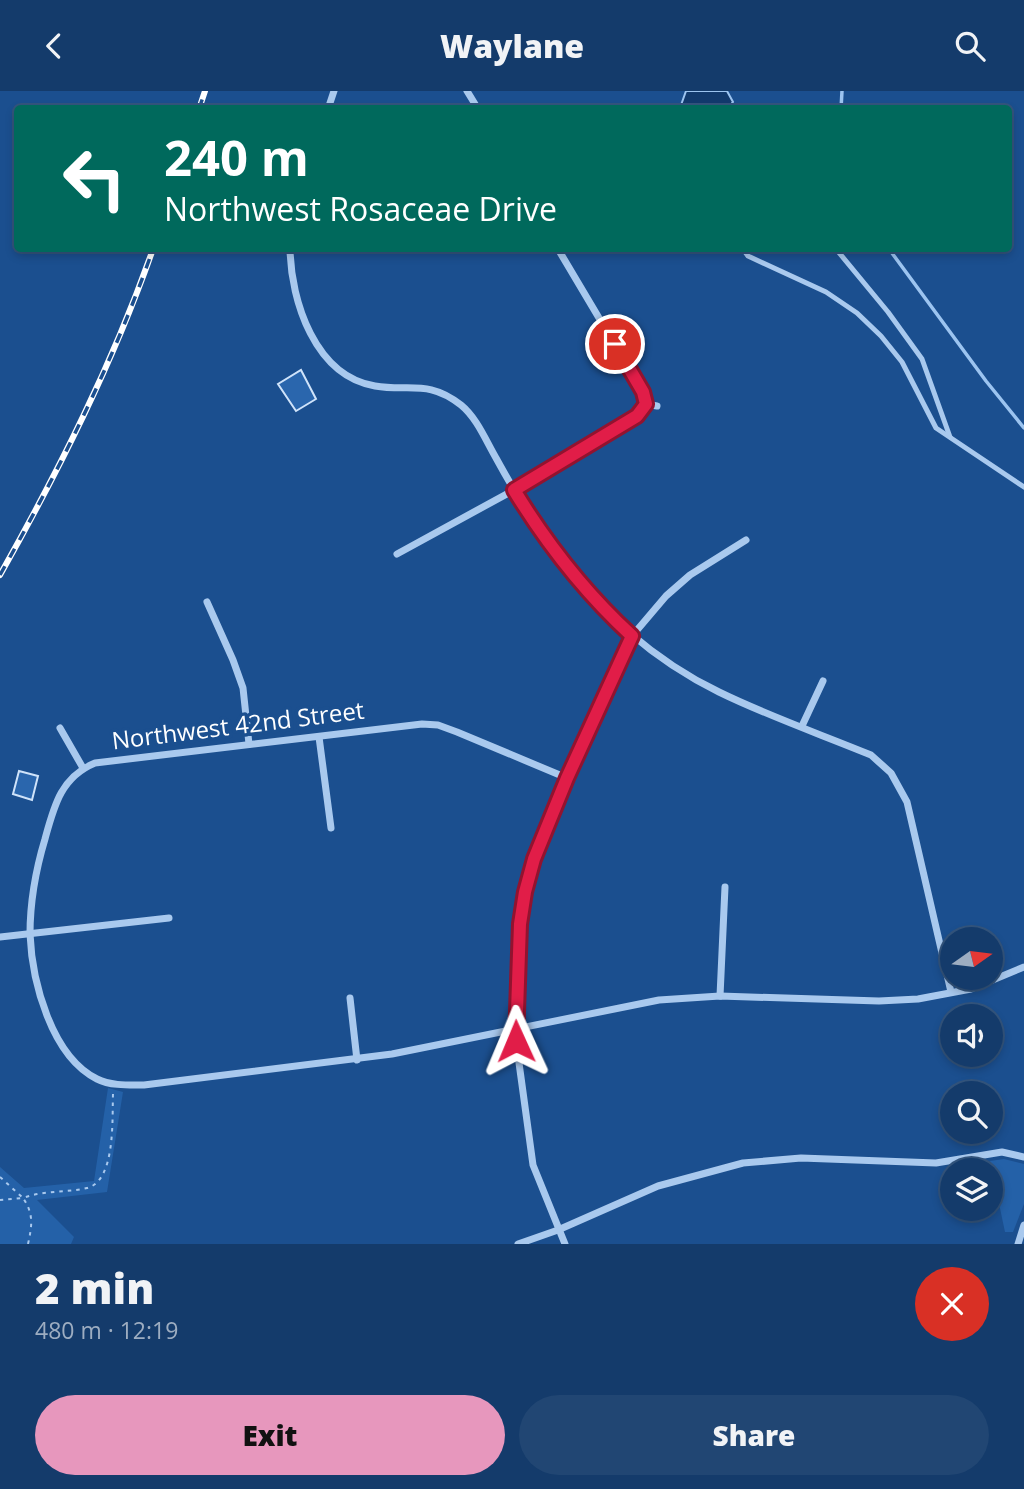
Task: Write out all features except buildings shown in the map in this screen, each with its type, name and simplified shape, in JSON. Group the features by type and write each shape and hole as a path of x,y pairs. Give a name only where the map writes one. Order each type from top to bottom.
{"street":[{"path":"290,252 294,290 301,311 313,337 328,359 343,373 359,382 390,388 405,386 429,389 462,406 480,430 514,490 551,546 576,579 632,636 718,692 871,755 896,780 912,819 951,992"},
{"path":"560,252 643,392 646,404"},
{"path":"397,554 514,490 637,416 646,404"},
{"path":"646,404 657,406"},
{"path":"565,1244 533,1165 515,1029 520,924 525,892 534,859 567,778 632,636 666,596 690,575 746,540"},
{"path":"207,602 243,688 249,744"},
{"path":"802,726 823,681"},
{"name":"Northwest 42nd Street","path":"567,778 438,725 404,725 95,763 83,768 60,792 49,823 37,868 30,934 36,976 53,1030 64,1052 97,1079 120,1085 144,1086 357,1060 637,1003 685,997 898,1002 984,985 1024,967"},
{"path":"60,728 83,768"},
{"path":"319,737 331,828"},
{"path":"720,996 724,887"},
{"path":"0,937 169,918"},
{"path":"350,999 357,1060"},
{"path":"518,1244 558,1230 657,1186 743,1163 801,1158 936,1163 1002,1152 1024,1157"},
{"path":"1018,1244 1024,1225"}],"lane":[{"path":"745,252 748,256 826,292 857,313 881,336 902,362 936,428 1024,487"},
{"path":"838,252 888,312 922,359 950,437"}],"path":[{"path":"0,1200 89,1188 99,1182 108,1161 113,1089"},
{"path":"0,1177 23,1198 31,1214 33,1222 27,1244"}],"shaded area":[{"path":"686,91 727,91 733,102 730,105 681,105"},
{"path":"108,1088 123,1092 107,1192 37,1200 74,1237 71,1244 0,1244 0,1167 24,1188 94,1181"},
{"path":"1003,1159 1024,1164 1024,1204 1013,1232 1005,1232 1003,1221"}],"waterway":[{"path":"841,105 842,91"},
{"path":"891,252 1024,428"}],"railway":[{"path":"200,105 205,91"},
{"path":"0,575 103,375 152,252"}],"route":[{"path":"516,1041 520,924 534,859 567,778 632,636 576,579 514,490 637,416 646,404 643,392 615,344"}]}
